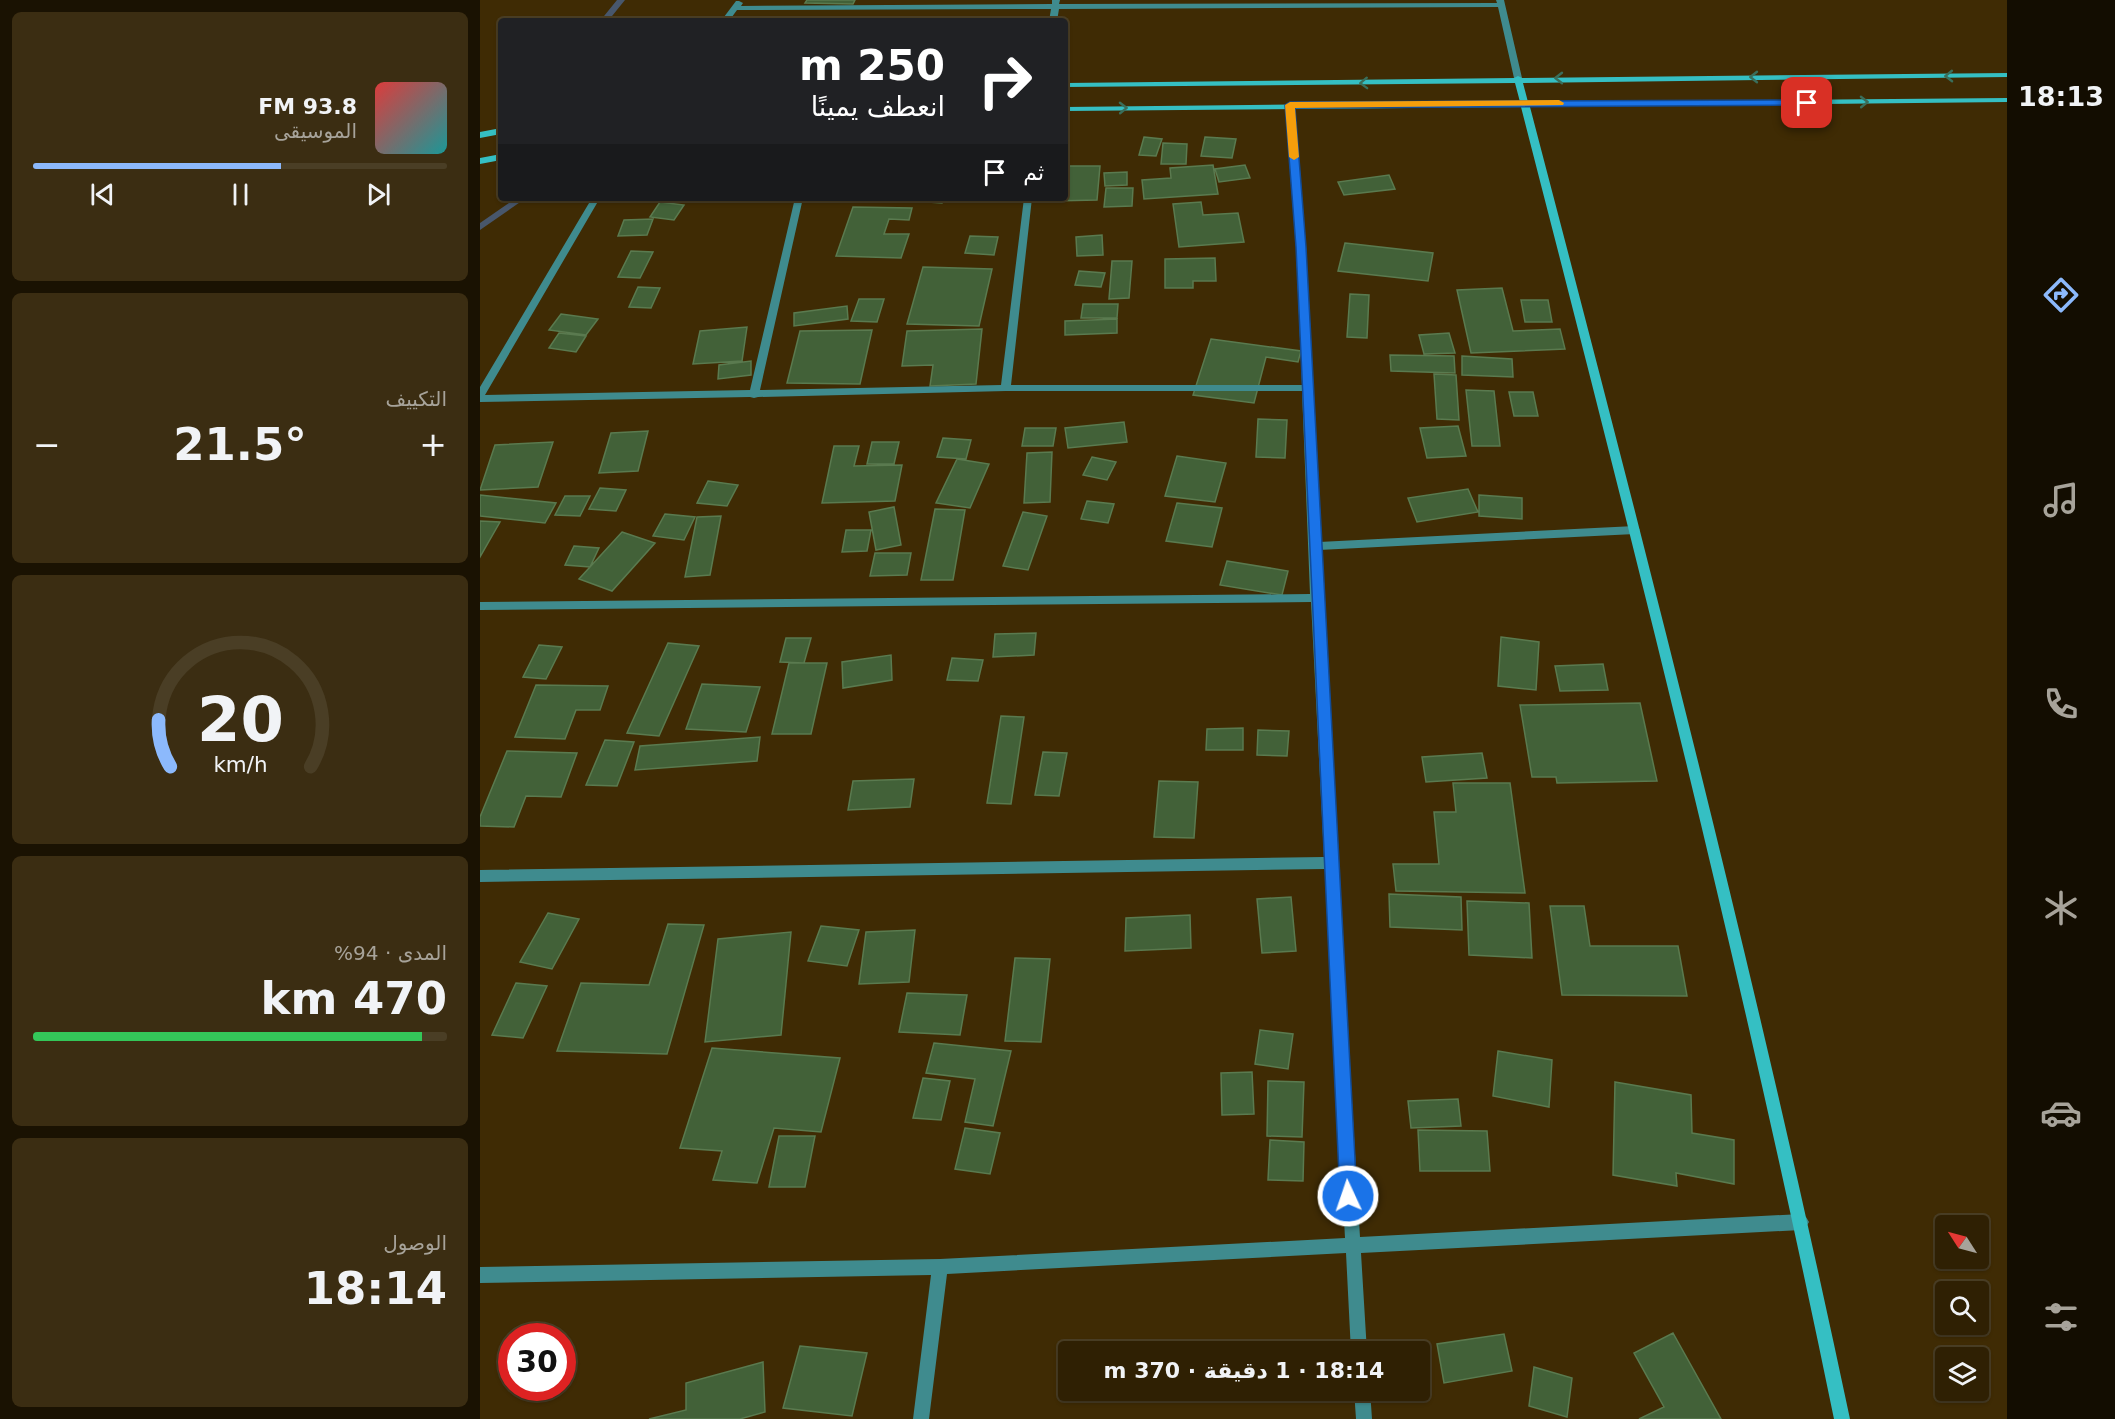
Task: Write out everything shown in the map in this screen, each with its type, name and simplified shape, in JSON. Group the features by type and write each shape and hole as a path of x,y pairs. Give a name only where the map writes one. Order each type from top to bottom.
{"main road":[{"path":"1068,85 1306,84 1518,78 2007,75"},
{"path":"1518,78 1635,530 1801,1222 1842,1419"},
{"path":"1068,109 1290,105 2007,100"},
{"path":"480,135 498,132"},
{"path":"480,161 498,158"}],"street":[{"path":"728,18 741,0"},
{"path":"736,8 1056,3 1501,3 1518,78"},
{"path":"1054,18 1056,3"},
{"path":"1290,105 1308,388 1351,1244 1358,1341"},
{"path":"480,397 594,201"},
{"path":"754,395 798,201"},
{"path":"1006,388 1028,201"},
{"path":"480,397 754,395 1006,388 1308,388"},
{"path":"1316,546 1635,530"},
{"path":"480,606 1317,598"},
{"path":"480,876 1332,863"},
{"path":"480,1275 940,1267 1801,1222"},
{"path":"921,1419 940,1267"},
{"path":"1363,1401 1364,1419"}],"building":[{"path":"807,0 855,0 853,4 805,3"},
{"path":"1144,137 1162,139 1156,156 1139,155"},
{"path":"1205,137 1236,139 1232,158 1201,156"},
{"path":"1163,143 1187,144 1186,164 1161,164"},
{"path":"1213,165 1218,194 1144,199 1142,180 1171,178 1170,168"},
{"path":"1245,165 1250,178 1219,182 1215,169"},
{"path":"1068,166 1100,166 1097,200 1068,201"},
{"path":"1127,172 1127,185 1105,186 1104,173"},
{"path":"1389,175 1395,189 1344,195 1338,182"},
{"path":"1106,188 1133,188 1132,206 1104,207"},
{"path":"914,201 943,201 942,203"},
{"path":"660,202 684,205 674,220 650,217"},
{"path":"1201,202 1203,215 1238,213 1244,242 1179,247 1173,204"},
{"path":"853,207 912,208 909,220 889,219 884,234 909,234 901,258 836,256"},
{"path":"653,219 647,235 618,236 624,220"},
{"path":"1102,235 1103,255 1077,256 1076,237"},
{"path":"970,236 998,237 994,255 965,253"},
{"path":"1345,243 1433,253 1428,281 1338,271"},
{"path":"631,251 653,252 640,278 618,277"},
{"path":"1215,258 1216,281 1193,281 1193,288 1165,288 1165,259"},
{"path":"1112,261 1132,261 1129,298 1109,299"},
{"path":"923,267 992,269 979,326 907,324"},
{"path":"1079,271 1105,273 1101,287 1075,285"},
{"path":"638,287 660,288 651,308 629,307"},
{"path":"1502,288 1513,331 1560,329 1565,349 1471,353 1457,290"},
{"path":"1350,294 1369,295 1367,338 1347,337"},
{"path":"859,299 884,299 877,322 851,321"},
{"path":"1521,300 1548,300 1552,322 1525,322"},
{"path":"1083,304 1118,304 1117,318 1081,318"},
{"path":"847,306 848,319 794,326 794,313"},
{"path":"561,314 598,319 586,335 549,330"},
{"path":"1117,319 1117,333 1065,335 1065,321"},
{"path":"747,327 742,361 693,364 700,331"},
{"path":"982,329 976,384 930,386 933,365 902,366 907,331"},
{"path":"872,330 860,384 787,383 800,331"},
{"path":"559,333 586,336 576,352 549,348"},
{"path":"1449,333 1455,353 1424,354 1419,335"},
{"path":"1211,339 1301,351 1298,362 1266,357 1254,403 1193,395"},
{"path":"1390,355 1454,356 1455,373 1391,371"},
{"path":"1462,356 1512,359 1513,377 1462,375"},
{"path":"751,361 751,375 718,379 719,365"},
{"path":"1434,374 1456,375 1459,420 1437,419"},
{"path":"1466,390 1494,391 1500,446 1472,446"},
{"path":"1509,392 1533,392 1538,416 1514,416"},
{"path":"1258,419 1287,420 1285,458 1256,457"},
{"path":"1124,422 1127,442 1068,448 1065,428"},
{"path":"1458,426 1466,456 1427,458 1420,428"},
{"path":"1025,428 1056,428 1053,446 1022,446"},
{"path":"648,431 638,471 599,473 611,433"},
{"path":"943,438 971,440 966,459 937,457"},
{"path":"553,442 538,487 480,490 495,445"},
{"path":"872,442 899,442 894,464 867,464"},
{"path":"834,446 859,446 854,466 902,465 895,501 822,503"},
{"path":"1052,452 1050,502 1024,503 1027,453"},
{"path":"1177,456 1226,463 1215,502 1165,496"},
{"path":"1092,457 1116,462 1107,480 1083,475"},
{"path":"957,459 989,464 970,508 936,503"},
{"path":"708,481 738,485 727,506 697,503"},
{"path":"600,488 626,490 616,511 589,509"},
{"path":"1468,489 1478,512 1417,522 1408,498"},
{"path":"480,495 556,503 545,523 480,516"},
{"path":"1479,495 1522,498 1522,519 1479,516"},
{"path":"565,496 590,496 580,516 555,515"},
{"path":"1087,501 1114,504 1108,523 1081,519"},
{"path":"1177,503 1222,508 1212,547 1166,541"},
{"path":"894,507 901,545 876,550 869,512"},
{"path":"935,509 965,510 953,580 921,580"},
{"path":"1023,512 1047,516 1028,570 1003,566"},
{"path":"665,514 695,517 684,540 653,536"},
{"path":"721,516 710,575 685,577 697,517"},
{"path":"480,521 500,522 480,557"},
{"path":"846,530 871,530 867,551 842,552"},
{"path":"622,532 655,543 612,591 579,579"},
{"path":"574,546 599,548 590,567 565,565"},
{"path":"875,553 911,553 907,575 870,576"},
{"path":"1227,561 1288,571 1282,595 1220,585"},
{"path":"1036,633 1034,655 993,657 995,634"},
{"path":"1501,637 1539,642 1536,690 1498,686"},
{"path":"786,638 811,638 804,663 780,662"},
{"path":"668,643 699,646 659,736 627,733"},
{"path":"539,645 562,647 546,679 523,677"},
{"path":"891,655 892,680 843,688 842,662"},
{"path":"952,658 983,660 978,681 947,680"},
{"path":"789,663 827,663 811,734 772,734"},
{"path":"1603,664 1608,690 1560,691 1555,666"},
{"path":"702,684 760,687 746,732 686,729"},
{"path":"536,685 608,686 600,710 576,710 565,739 515,737"},
{"path":"1640,703 1657,781 1557,783 1556,777 1532,777 1520,705"},
{"path":"1001,716 1024,717 1011,804 987,803"},
{"path":"1243,728 1243,750 1206,750 1207,729"},
{"path":"1258,730 1289,731 1287,756 1257,755"},
{"path":"760,737 757,761 635,770 640,746"},
{"path":"605,740 634,742 617,786 586,785"},
{"path":"507,751 577,753 561,797 526,796 514,827 480,826 480,817"},
{"path":"1043,752 1067,753 1059,796 1035,795"},
{"path":"1482,753 1487,778 1426,782 1422,757"},
{"path":"914,779 910,807 848,810 853,781"},
{"path":"1159,781 1198,782 1194,838 1154,837"},
{"path":"1453,783 1510,783 1525,893 1396,891 1393,864 1439,864 1434,812 1456,812"},
{"path":"1389,894 1461,897 1462,930 1390,927"},
{"path":"1291,897 1296,951 1262,953 1257,899"},
{"path":"1467,901 1529,903 1532,958 1469,955"},
{"path":"1550,906 1584,906 1590,946 1678,946 1687,996 1562,995"},
{"path":"548,913 579,919 552,969 520,962"},
{"path":"1190,915 1191,948 1125,951 1126,918"},
{"path":"668,924 704,925 667,1054 557,1051 581,983 649,985"},
{"path":"821,926 859,930 847,966 808,961"},
{"path":"915,930 909,982 859,984 866,932"},
{"path":"791,932 781,1035 705,1042 718,939"},
{"path":"1015,958 1050,959 1041,1042 1005,1041"},
{"path":"516,983 547,986 523,1038 492,1035"},
{"path":"907,993 967,995 960,1035 899,1032"},
{"path":"1260,1030 1293,1034 1288,1069 1255,1064"},
{"path":"934,1043 1011,1051 993,1126 965,1122 975,1079 926,1073"},
{"path":"712,1048 840,1058 821,1132 774,1128 757,1183 713,1180 722,1151 680,1148"},
{"path":"1498,1051 1552,1060 1549,1107 1493,1096"},
{"path":"1252,1072 1254,1114 1222,1115 1221,1073"},
{"path":"923,1078 950,1081 941,1120 913,1118"},
{"path":"1268,1081 1304,1082 1302,1137 1267,1136"},
{"path":"1615,1082 1691,1095 1692,1133 1734,1140 1734,1184 1676,1173 1677,1186 1613,1175"},
{"path":"1458,1099 1461,1126 1411,1128 1408,1101"},
{"path":"965,1128 1000,1133 990,1174 955,1169"},
{"path":"1418,1130 1487,1131 1490,1171 1420,1171"},
{"path":"779,1136 815,1136 805,1187 769,1187"},
{"path":"1270,1140 1304,1142 1303,1181 1268,1180"},
{"path":"1673,1333 1721,1419 1639,1419 1664,1407 1634,1353"},
{"path":"1504,1334 1512,1371 1444,1383 1437,1344"},
{"path":"800,1346 867,1353 852,1416 783,1408"},
{"path":"763,1362 765,1412 740,1419 649,1419 686,1410 686,1383"},
{"path":"1534,1367 1572,1378 1567,1417 1529,1406"}],"waterway":[{"path":"606,18 621,0"},
{"path":"480,227 518,201"}],"slow traffic":[{"path":"1294,157 1290,105 1559,103"}],"route":[{"path":"1348,1196 1301,247 1290,105 1807,103"}]}
